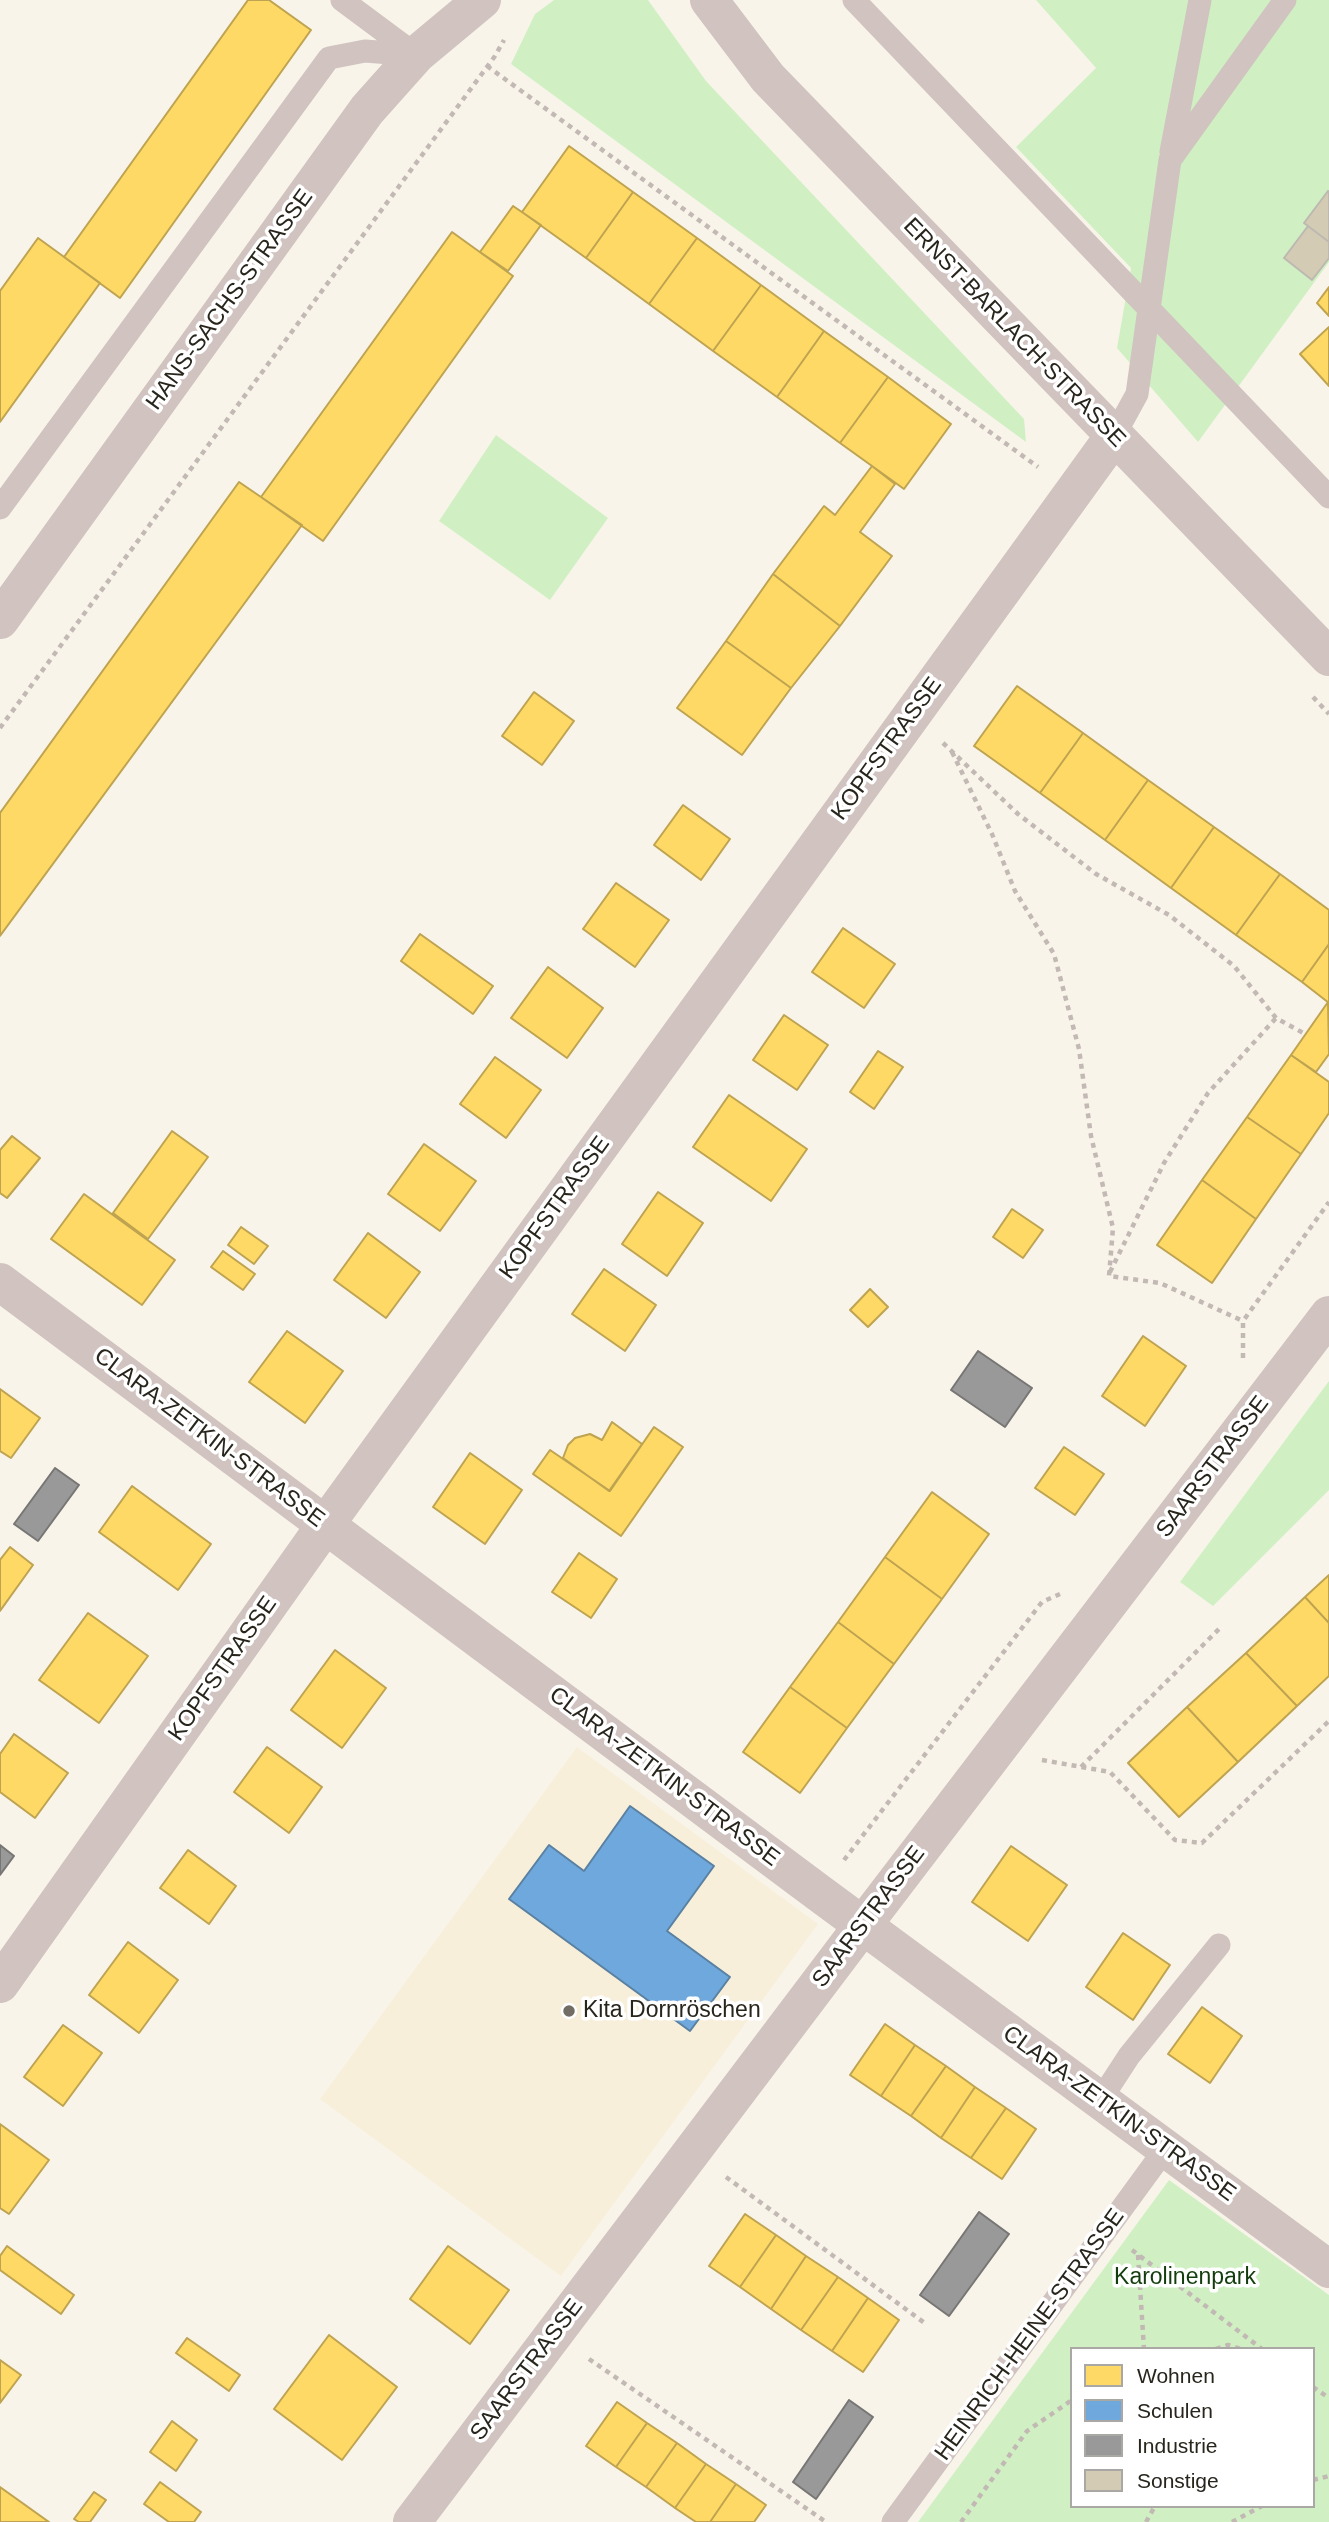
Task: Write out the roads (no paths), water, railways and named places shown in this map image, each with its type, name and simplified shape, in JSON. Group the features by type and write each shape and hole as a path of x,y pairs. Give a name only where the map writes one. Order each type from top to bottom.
{"street":[{"name":"HANS-SACHS-STRASSE","path":"0,620 367,110 416,55 482,0"},
{"name":"ERNST-BARLACH-STRASSE","path":"709,0 768,78 1329,657"},
{"name":"KOPFSTRASSE","path":"0,1984 326,1524 1114,436"},
{"name":"CLARA-ZETKIN-STRASSE","path":"0,1282 819,1893 1329,2269"},
{"name":"SAARSTRASSE","path":"412,2522 1329,1315"}],"lane":[{"path":"342,0 416,55"},
{"path":"854,0 1329,497"},
{"path":"1114,436 1137,394 1170,160 1200,0"},
{"path":"1170,160 1285,0"},
{"path":"0,508 329,58 365,51 416,55"},
{"path":"1101,2099 1129,2056 1219,1945"},
{"name":"HEINRICH-HEINE-STRASSE","path":"893,2522 1166,2148"}],"place":[{"name":"Kita Dornröschen","path":"569,2011"}],"park label":[{"name":"Karolinenpark","path":"1185,2278"}]}
